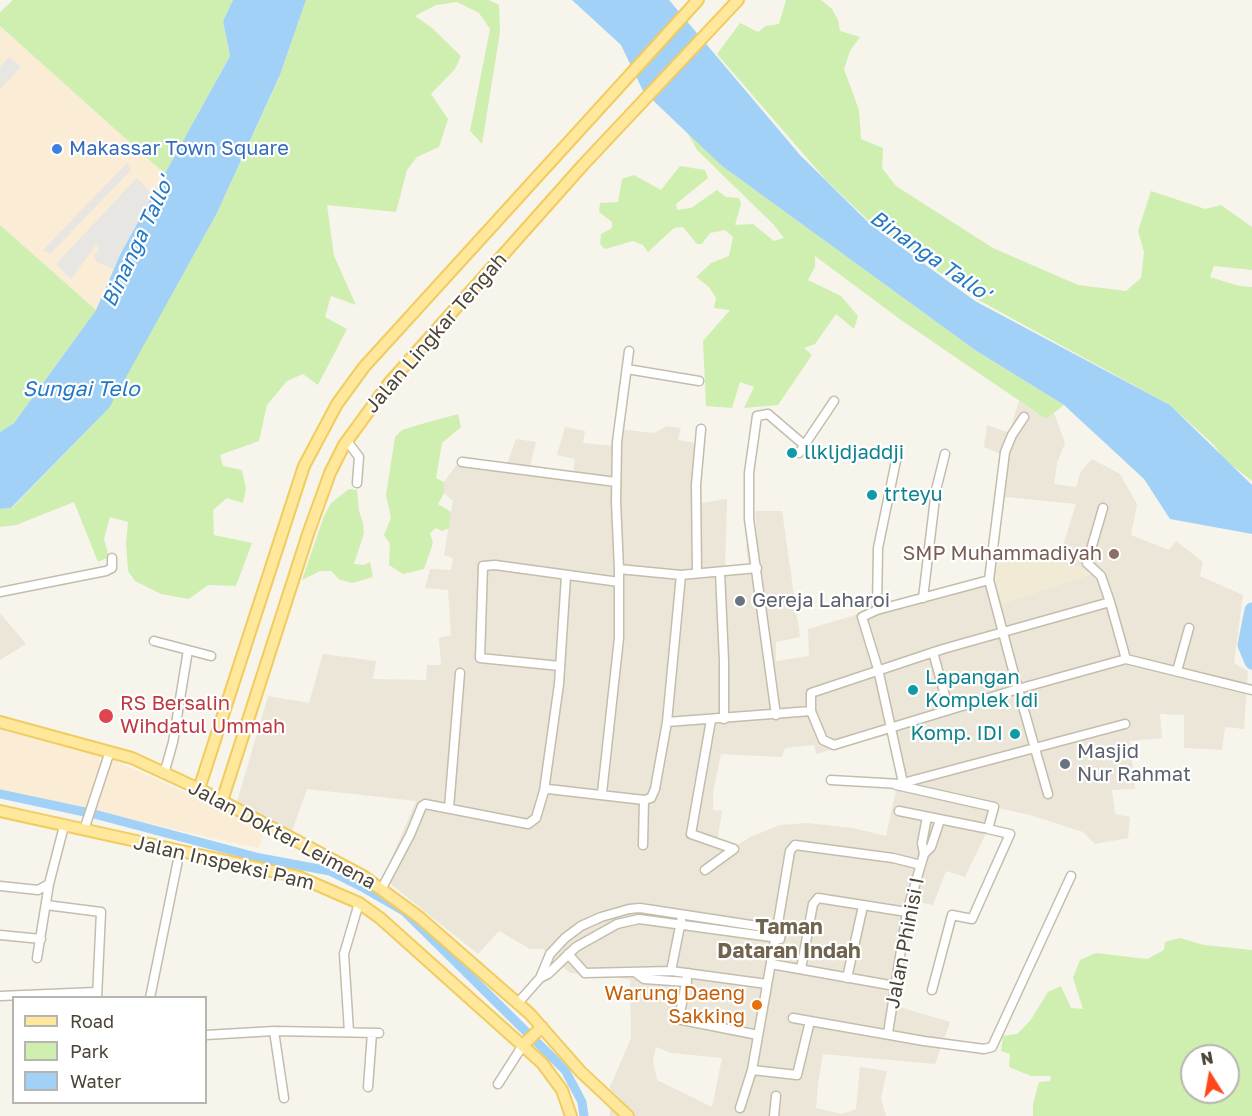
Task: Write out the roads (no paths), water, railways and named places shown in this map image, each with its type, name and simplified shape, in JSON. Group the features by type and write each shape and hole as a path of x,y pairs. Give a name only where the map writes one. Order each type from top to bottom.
{"main road":[{"name":"Jalan Lingkar Tengah","path":"199,789 304,466 337,404 364,367 698,0"},
{"name":"Jalan Lingkar Tengah","path":"222,801 308,534 330,473 347,441 390,382 632,113 734,4"},
{"name":"Jalan Dokter Leimena","path":"0,722 132,758 199,789 382,888 542,1027 581,1072 628,1116"},
{"name":"Jalan Inspeksi Pam","path":"0,811 298,877 359,903 380,918 542,1063 556,1082 571,1116"},
{"path":"523,1045 542,1027"}],"street":[{"path":"602,793 619,638 617,442 630,351"},
{"path":"627,369 699,381"},
{"path":"799,453 834,401"},
{"path":"776,715 748,501 753,431 757,416 768,414 803,444"},
{"path":"1024,417 1012,435 1005,452 989,580 1047,794"},
{"path":"697,573 696,497 701,429"},
{"path":"347,441 360,457 357,483"},
{"path":"877,610 878,548 898,451"},
{"path":"922,598 936,490 945,454"},
{"path":"462,462 616,482"},
{"path":"1103,507 1087,562 1101,576 1126,658"},
{"path":"0,592 106,571 112,568 112,558"},
{"path":"560,666 480,658 483,566 495,565 619,582"},
{"path":"619,569 681,574 758,568"},
{"path":"720,572 724,719"},
{"path":"544,791 555,788 644,800 651,798 655,789 667,722 681,574"},
{"path":"382,888 410,835 422,806 430,804 528,824 536,818 544,791 560,666 566,576"},
{"path":"900,784 892,728 878,669 862,619 865,614 877,610 989,580"},
{"path":"1110,602 933,652 813,691 810,695 811,711 823,740 831,745 1126,658 1250,690"},
{"path":"1177,671 1189,628"},
{"path":"154,641 211,656"},
{"path":"164,774 173,742 188,650"},
{"path":"933,652 949,710"},
{"path":"449,808 460,673"},
{"path":"667,722 811,711"},
{"path":"705,870 735,849 691,834 711,720"},
{"path":"900,784 1125,724"},
{"path":"84,830 110,751"},
{"path":"831,780 900,784 994,807 988,829 1010,834 972,919 952,915 932,990"},
{"path":"644,800 644,844"},
{"path":"899,811 984,828"},
{"name":"Jalan Phinisi I","path":"924,854 922,843 927,817"},
{"name":"Jalan Phinisi I","path":"888,1033 907,912 924,854 930,847 940,820"},
{"path":"37,958 49,884 64,826"},
{"path":"740,1108 752,1070 771,964 774,934 793,846 801,844 836,849 921,865"},
{"path":"150,996 180,850"},
{"path":"793,1018 984,1049 994,1044 1071,876"},
{"path":"0,886 38,890 49,884"},
{"path":"801,969 816,900 823,897 862,906 907,912"},
{"path":"349,1032 344,954 359,903"},
{"path":"0,996 96,995 101,912 46,905"},
{"path":"847,978 862,906"},
{"path":"517,1004 540,978 550,954 581,926 607,915 635,908 774,934"},
{"path":"634,920 635,908"},
{"path":"671,971 682,915"},
{"path":"540,978 548,974 589,937 617,924 634,920 774,934"},
{"path":"0,935 41,939"},
{"path":"568,954 585,973 671,971 687,977"},
{"path":"771,964 895,986"},
{"path":"635,972 644,979 687,977 767,984"},
{"path":"687,977 680,1013 682,1020 758,1035"},
{"path":"752,1070 797,1075 810,1022"},
{"path":"274,1032 284,1098"},
{"path":"207,1035 274,1032 376,1033 368,1087"},
{"path":"498,1084 523,1045"},
{"path":"774,1116 776,1096"}],"water":[{"name":"Sungai Telo","path":"233,0 306,0 280,75 217,213 109,408 11,508 0,509 0,432 14,423 96,310 121,253 230,56 223,21"},
{"path":"572,0 669,0 800,155 871,225 975,301 1170,405 1252,485 1252,534 1170,519 1144,479 1064,405 975,350 722,166 643,91 621,45"}],"waterway":[{"path":"1252,610 1245,645 1252,662"},
{"path":"0,794 94,814 260,858 330,871 364,888 404,911 565,1070 582,1102 584,1116"}],"place":[{"name":"Makassar Town Square","path":"57,149"},
{"name":"llkljdjaddji","path":"792,453"},
{"name":"trteyu","path":"872,495"},
{"name":"SMP Muhammadiyah","path":"1114,554"},
{"name":"Gereja Laharoi","path":"740,601"},
{"name":"Lapangan Komplek Idi","path":"913,690"},
{"name":"RS Bersalin Wihdatul Ummah","path":"106,716"},
{"name":"Komp. IDI","path":"1015,734"},
{"name":"Masjid Nur Rahmat","path":"1065,764"},
{"name":"Warung Daeng Sakking","path":"757,1005"}],"district":[{"name":"Taman Dataran Indah","path":"789,939"}],"water label":[{"name":"Binanga Tallo'","path":"138,242"},
{"name":"Binanga Tallo'","path":"930,256"}]}
